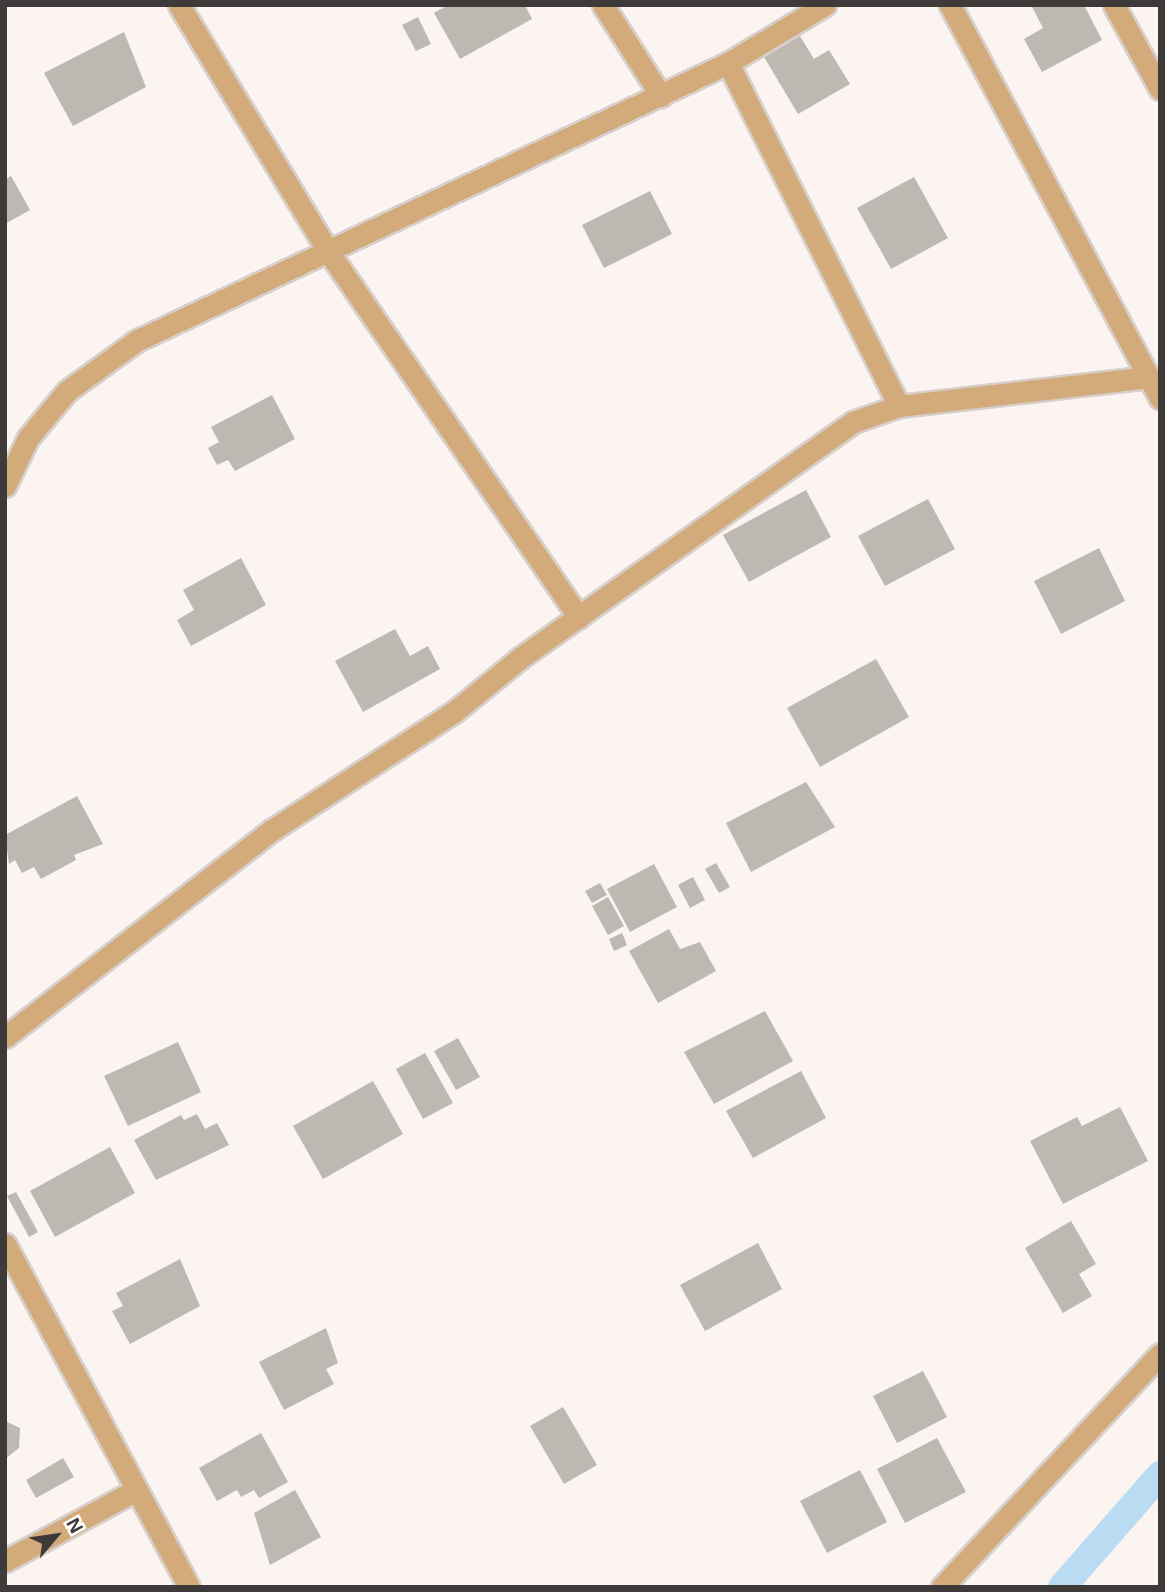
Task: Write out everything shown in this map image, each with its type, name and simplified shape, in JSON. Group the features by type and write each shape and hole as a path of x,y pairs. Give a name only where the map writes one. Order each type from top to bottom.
{"street":[{"path":"179,5 328,251 579,617"},
{"path":"603,5 661,96"},
{"path":"5,486 28,438 67,391 136,341 661,96 728,63 825,5"},
{"path":"950,5 1160,398"},
{"path":"1114,5 1160,89"},
{"path":"728,63 899,406"},
{"path":"5,1037 272,830 454,712 579,617 853,422 899,406 1149,377"},
{"path":"5,1244 189,1587"},
{"path":"942,1587 1160,1354"},
{"path":"5,1561 136,1490"}],"building":[{"path":"448,5 525,5 532,19 460,59 434,13"},
{"path":"1031,5 1084,5 1102,40 1042,72 1024,39 1043,28"},
{"path":"418,17 431,44 416,51 402,25"},
{"path":"124,32 146,87 73,126 44,73"},
{"path":"800,36 814,59 829,50 850,84 798,114 764,57"},
{"path":"11,176 30,210 5,224 5,180"},
{"path":"914,177 948,238 891,269 857,208"},
{"path":"650,191 672,234 604,268 582,225"},
{"path":"272,395 295,439 235,471 228,460 217,465 208,448 219,442 211,427"},
{"path":"806,490 831,537 749,582 723,535"},
{"path":"928,499 955,549 885,586 858,536"},
{"path":"1099,548 1125,601 1061,634 1034,581"},
{"path":"241,558 266,605 191,646 177,620 194,610 183,590"},
{"path":"395,629 410,656 428,646 440,669 363,712 335,661"},
{"path":"876,659 909,717 820,767 787,708"},
{"path":"806,782 835,827 751,872 726,823"},
{"path":"77,796 103,844 74,855 76,860 41,879 34,867 22,873 15,860 9,864 5,835"},
{"path":"716,863 730,887 719,893 705,869"},
{"path":"654,864 677,907 630,932 607,889"},
{"path":"693,877 705,900 690,908 678,885"},
{"path":"600,883 607,895 592,903 585,891"},
{"path":"608,897 624,926 608,935 592,906"},
{"path":"669,929 680,949 700,942 716,971 658,1003 629,951"},
{"path":"622,933 627,945 614,951 609,939"},
{"path":"765,1011 793,1061 714,1104 684,1052"},
{"path":"458,1038 480,1077 456,1090 434,1051"},
{"path":"178,1042 201,1092 128,1126 104,1076"},
{"path":"425,1053 453,1103 423,1119 396,1069"},
{"path":"801,1071 826,1118 753,1158 726,1111"},
{"path":"373,1081 403,1134 323,1179 293,1126"},
{"path":"1120,1107 1148,1161 1063,1204 1030,1141 1077,1117 1082,1126"},
{"path":"197,1114 205,1129 217,1123 229,1145 156,1180 134,1140 181,1115 184,1120"},
{"path":"110,1147 135,1193 55,1237 30,1191"},
{"path":"16,1192 38,1232 29,1237 7,1196"},
{"path":"1071,1221 1096,1264 1079,1274 1092,1296 1063,1313 1025,1248"},
{"path":"758,1243 782,1289 705,1331 680,1285"},
{"path":"180,1259 200,1306 130,1344 112,1311 123,1306 116,1293"},
{"path":"326,1328 338,1363 326,1369 334,1384 284,1410 259,1362"},
{"path":"923,1371 947,1417 897,1443 873,1396"},
{"path":"563,1407 597,1465 564,1484 530,1426"},
{"path":"5,1421 20,1428 19,1448 5,1459"},
{"path":"261,1433 288,1482 259,1498 254,1490 241,1497 237,1490 217,1501 199,1468"},
{"path":"937,1438 966,1492 905,1523 877,1469"},
{"path":"63,1458 74,1477 36,1498 26,1480"},
{"path":"860,1470 887,1522 827,1553 800,1501"},
{"path":"295,1490 321,1537 270,1565 254,1513"}],"waterway":[{"path":"1062,1587 1160,1475"}]}
